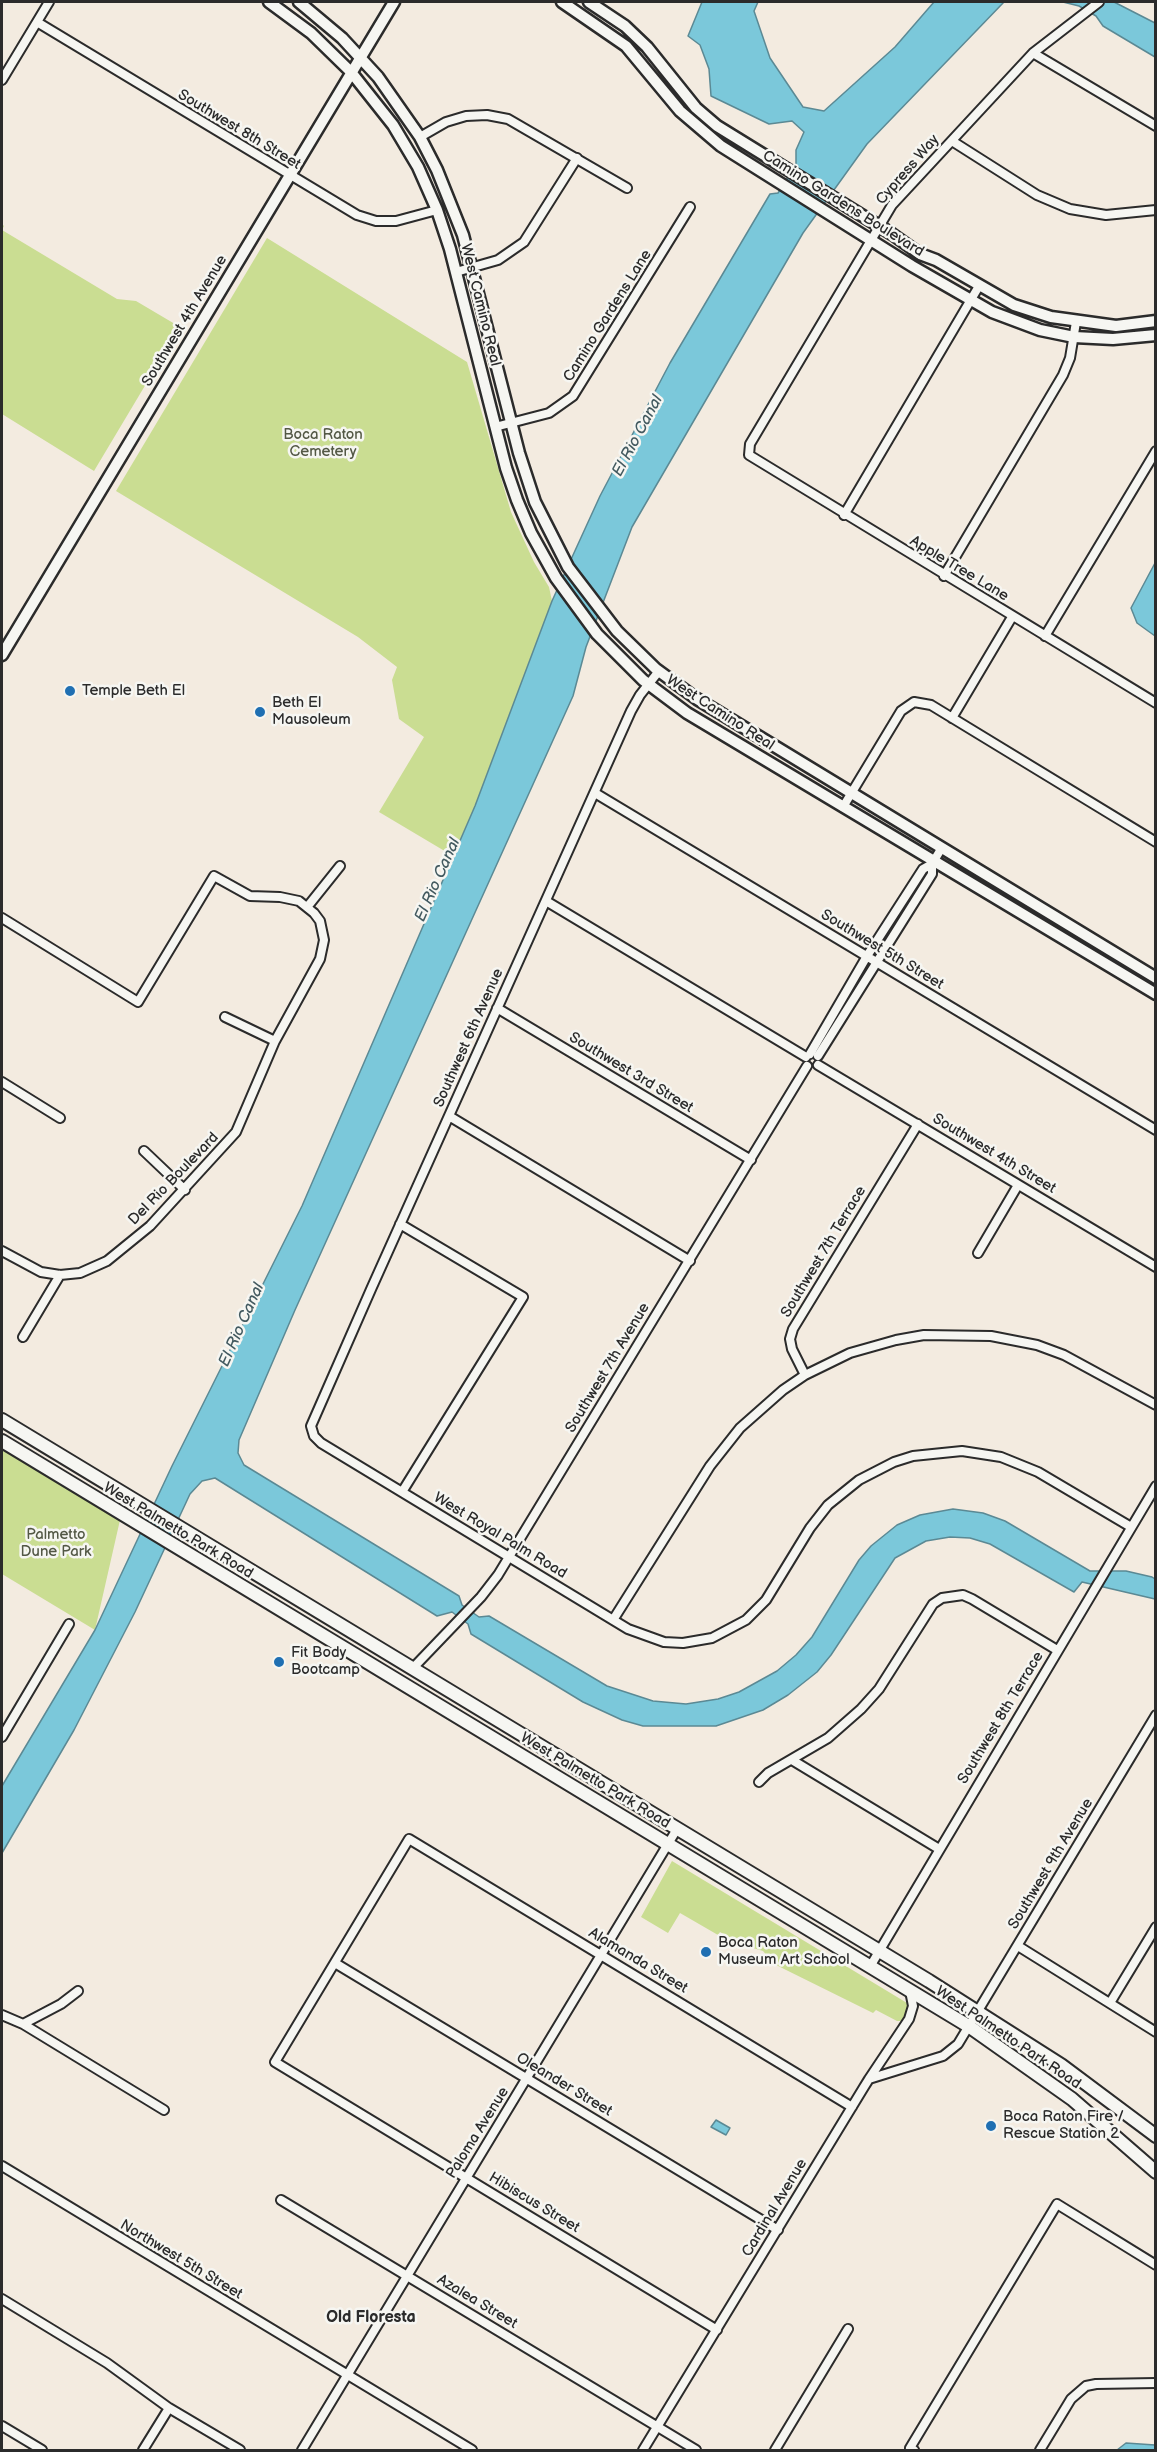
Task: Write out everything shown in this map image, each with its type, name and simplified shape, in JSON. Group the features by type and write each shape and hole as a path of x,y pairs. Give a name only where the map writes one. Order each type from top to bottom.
{"main road":[{"name":"West Palmetto Park Road","path":"2,1420 978,2012 1080,2079 1155,2136"},
{"name":"West Palmetto Park Road","path":"2,1440 970,2027 1072,2099 1155,2172"},
{"path":"280,1610 287,1606 294,1607 329,1627 342,1627"},
{"path":"348,1651 363,1653 402,1675 412,1669"}],"street":[{"path":"2,80 49,2"},
{"name":"West Camino Real","path":"269,2 311,33 351,72 401,138 437,210 456,272 506,468 524,518 556,578 595,631 648,684 702,722 1155,994"},
{"name":"West Camino Real","path":"299,2 329,26 360,57 391,94 420,137 452,202 472,268 511,423 535,502 564,560 602,614 659,671 697,699 1155,978"},
{"name":"Southwest 4th Avenue","path":"2,655 394,2"},
{"name":"Camino Gardens Boulevard","path":"562,2 576,5 626,46 680,111 721,146 872,238 912,266 1013,321 1074,337 1113,339 1155,335"},
{"name":"Camino Gardens Boulevard","path":"589,2 625,27 647,47 696,108 729,135 879,226 920,254 936,260 1014,305 1076,322 1116,326 1155,321"},
{"name":"Cypress Way","path":"749,455 750,444 892,205 1033,53 1099,2"},
{"name":"Southwest 8th Street","path":"37,22 290,177 357,215 376,221 406,220 437,210"},
{"path":"1033,53 1155,126"},
{"path":"420,137 456,118 477,115 498,116 527,127 627,188"},
{"path":"721,146 729,135"},
{"path":"952,141 1037,195 1070,209 1106,215 1155,210"},
{"path":"456,272 498,260 524,242 577,158"},
{"name":"Camino Gardens Lane","path":"495,427 549,413 573,396 690,207"},
{"path":"844,515 979,286"},
{"path":"944,576 1063,375 1076,322"},
{"path":"1045,636 1155,451"},
{"name":"Apple Tree Lane","path":"749,455 1155,704"},
{"path":"952,718 1012,618"},
{"path":"595,631 604,633 617,631"},
{"name":"Southwest 6th Avenue","path":"313,1422 636,700 659,671"},
{"path":"843,807 901,711 914,702 931,705 1155,842"},
{"name":"Southwest 5th Street","path":"595,793 1155,1130"},
{"path":"813,1058 867,956 923,869 933,862 941,849"},
{"path":"813,1058 879,962 932,874 933,862"},
{"path":"2,918 138,1002 214,876 250,896 290,898 308,906 340,866"},
{"name":"Southwest 4th Street","path":"546,901 813,1058 1155,1267"},
{"name":"Del Rio Boulevard","path":"2,1251 32,1269 60,1275 80,1273 107,1261 150,1226 237,1132 275,1041 323,950 323,931 308,906"},
{"name":"Southwest 3rd Street","path":"498,1008 751,1160"},
{"path":"225,1017 275,1041"},
{"name":"Southwest 7th Avenue","path":"412,1669 481,1597 509,1557 807,1066 814,1068 813,1058"},
{"path":"2,1082 60,1118"},
{"path":"449,1116 690,1261"},
{"name":"Southwest 7th Terrace","path":"805,1375 792,1349 790,1339 793,1329 918,1124"},
{"path":"144,1151 185,1190"},
{"path":"978,1253 1018,1185"},
{"path":"400,1224 523,1297 402,1492"},
{"path":"23,1337 60,1275"},
{"path":"613,1620 727,1443 760,1408 805,1375 850,1353 896,1340 953,1334 981,1335 1019,1341 1064,1354 1107,1376 1155,1405"},
{"name":"West Royal Palm Road","path":"313,1422 314,1436 321,1443 613,1620 655,1640 693,1642 729,1631 753,1614 766,1600 816,1520 843,1492 876,1470 913,1456 962,1451 1011,1460 1038,1472 1131,1527"},
{"name":"Southwest 8th Terrace","path":"871,1965 1155,1486"},
{"path":"759,1782 768,1773 828,1738 861,1709 879,1689 933,1604 952,1595 972,1599 1057,1650"},
{"path":"2,1737 69,1624"},
{"name":"Southwest 9th Avenue","path":"970,2027 1155,1715"},
{"path":"792,1760 939,1849"},
{"name":"Paloma Avenue","path":"302,2451 677,1829"},
{"name":"Alamanda Street","path":"335,1963 409,1839 852,2107"},
{"path":"1110,2003 1155,1927"},
{"path":"1018,1946 1155,2032"},
{"name":"Hibiscus Street","path":"335,1963 275,2062 717,2330"},
{"name":"Oleander Street","path":"335,1963 778,2230"},
{"name":"Cardinal Avenue","path":"643,2451 869,2079 909,2019 913,2006 910,1989"},
{"path":"22,2024 60,2004 78,1990"},
{"path":"2,2015 22,2024 164,2110"},
{"path":"869,2079 943,2056 958,2044 970,2027"},
{"name":"Northwest 5th Street","path":"2,2166 472,2451"},
{"name":"Azalea Street","path":"281,2200 696,2451"},
{"path":"914,2451 910,2448 1057,2204 1155,2265"},
{"path":"2,2299 107,2363 169,2408 240,2451"},
{"path":"775,2451 848,2329"},
{"path":"1040,2451 1071,2399 1086,2386 1155,2383"},
{"path":"143,2451 169,2408"},
{"path":"2,2426 42,2451"}],"green space":[{"path":"2,230 117,299 136,301 180,327 94,471 2,414"},
{"name":"Boca Raton Cemetery","path":"267,238 467,362 511,512 534,562 549,587 552,601 475,806 453,856 379,812 424,737 399,719 392,680 397,667 358,637 116,491"},
{"name":"Palmetto Dune Park","path":"2,1447 120,1520 95,1630 2,1574"},
{"path":"672,1861 907,2003 908,2013 903,2021 897,2021 876,2010 873,2013 774,1964 763,1951 743,1945 720,1932 718,1935 680,1913 668,1933 641,1917"}],"water":[{"name":"El Rio Canal","path":"702,2 758,2 754,11 770,58 803,107 824,111 895,47 934,2 1004,2 867,144 803,233 632,527 586,647 573,696 295,1310 239,1440 238,1453 244,1465 459,1596 462,1605 479,1617 489,1616 607,1686 653,1701 686,1704 718,1699 739,1692 777,1671 812,1637 859,1560 871,1546 897,1525 920,1515 953,1509 983,1513 1005,1521 1090,1571 1126,1571 1152,1577 1155,1579 1155,1599 1082,1582 1074,1592 990,1544 970,1538 950,1537 926,1541 895,1558 831,1655 817,1672 788,1695 763,1710 716,1726 643,1726 622,1720 583,1702 471,1634 468,1624 452,1612 437,1616 215,1478 202,1481 190,1494 135,1612 74,1730 2,1853 2,1786 95,1630 172,1466 302,1206 475,806 552,601 600,496 670,363 770,194 778,193 796,164 796,150 804,132 792,121 769,124 711,96 709,69 700,45 688,36"},
{"path":"1063,2 1114,2 1155,23 1155,57 1103,26 1096,16 1079,6"},
{"path":"1155,563 1155,636 1137,623 1131,608"},
{"path":"716,2120 730,2128 726,2135 711,2127"},
{"path":"1126,2443 1155,2445 1155,2450 1117,2450"}],"place":[{"name":"Temple Beth El","path":"70,691"},
{"name":"Beth El Mausoleum","path":"260,712"},
{"name":"Fit Body Bootcamp","path":"279,1662"},
{"name":"Boca Raton Museum Art School","path":"706,1952"},
{"name":"Boca Raton Fire / Rescue Station 2","path":"991,2126"}],"district":[{"name":"Old Floresta","path":"371,2318"}]}
